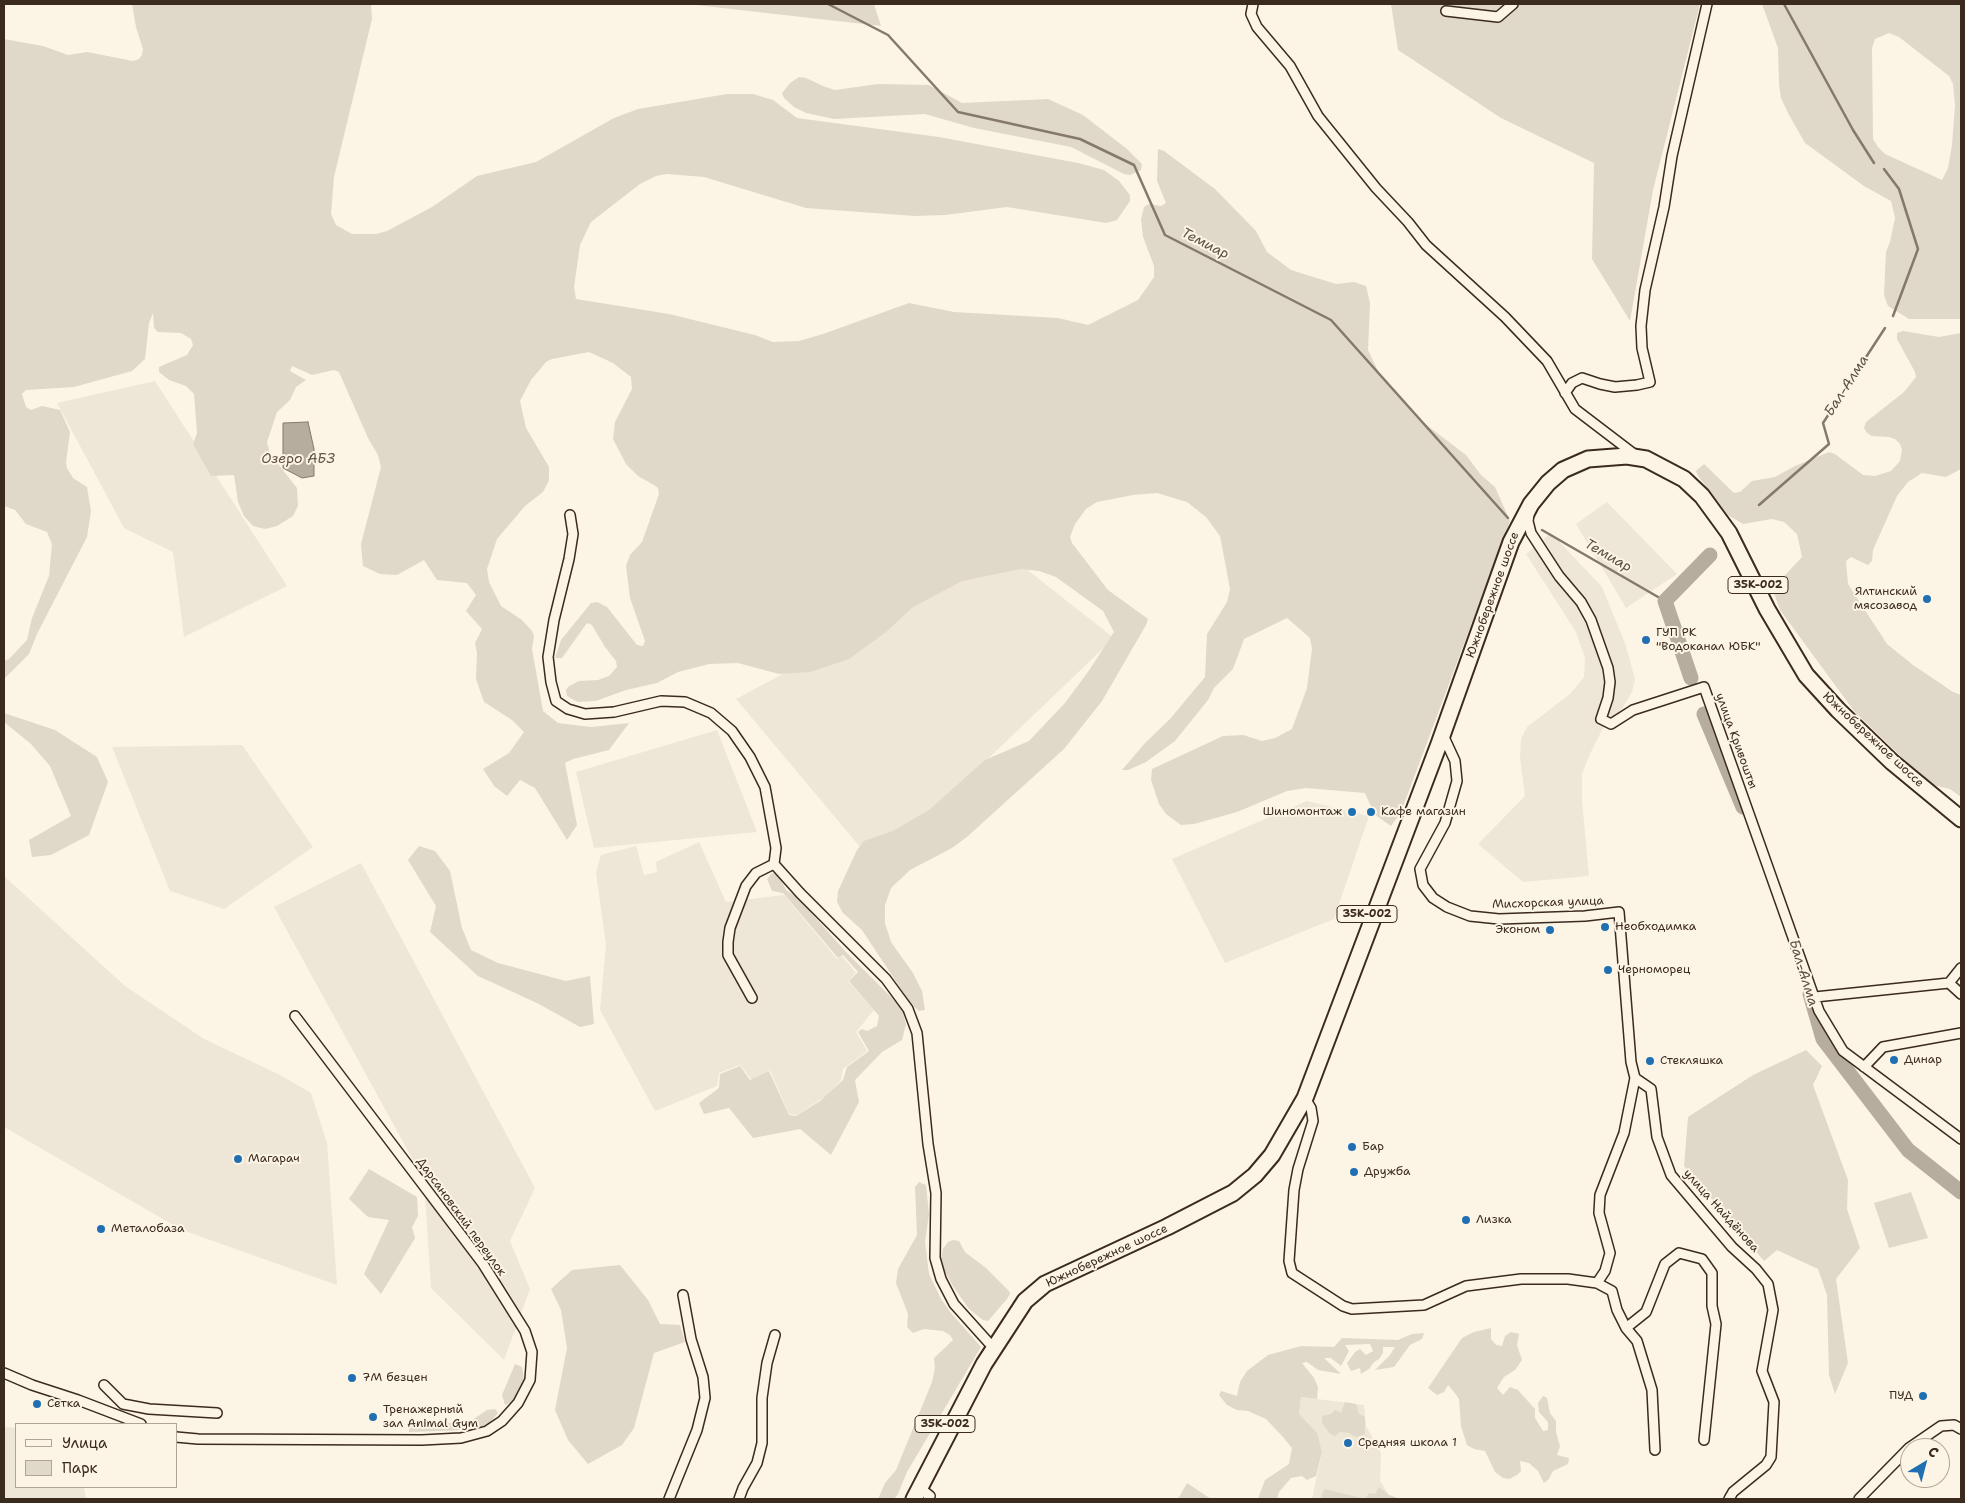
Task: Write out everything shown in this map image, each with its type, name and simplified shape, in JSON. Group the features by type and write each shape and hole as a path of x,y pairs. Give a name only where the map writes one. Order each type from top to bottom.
{"highway":[{"name":"Южнобережное шоссе","path":"921,1496 984,1364 1025,1300 1045,1284 1167,1227 1233,1193 1255,1175 1272,1155 1302,1096 1508,551 1528,505 1540,484 1560,467 1595,454 1634,454 1650,459 1685,478 1704,495 1730,531 1774,617 1808,674 1839,708 1892,759 1961,818"},
{"name":"Южнобережное шоссе","path":"1528,505 1563,470 1588,459 1617,456 1635,457 1646,460 1684,480 1702,496 1729,533 1767,609 1806,674 1833,705 1892,762 1961,818"},
{"name":"Южнобережное шоссе","path":"905,1499 987,1346 1020,1296 1041,1280 1102,1251 1132,1234 1178,1216 1235,1187 1250,1174 1267,1154 1302,1096"}],"street":[{"path":"1253,4 1251,14 1257,27 1290,66 1318,116 1370,180 1426,245 1505,317 1548,361 1575,409 1634,454"},
{"path":"1446,11 1498,17 1512,4"},
{"path":"1565,393 1572,383 1582,378 1614,387 1650,382 1642,348 1641,326 1645,290 1664,207 1672,156 1708,4"},
{"name":"улица Кривошты","path":"1528,505 1528,521 1531,533 1559,576 1581,602 1591,620 1608,668 1610,682 1608,698 1600,719 1611,724 1633,710 1704,687 1818,1011 1843,1051 1961,1139"},
{"path":"570,515 573,534 548,657 551,682 556,701 568,709 585,714 614,712 661,701 685,702 711,713 732,731 750,757 765,787 776,848 774,864 800,893 886,979 908,1009 917,1033 928,1144 936,1193 935,1258 941,1278 954,1304 987,1346"},
{"name":"Мисхорская улица","path":"1439,733 1455,761 1457,781 1445,823 1420,869 1422,886 1440,903 1470,916 1499,919 1585,916 1619,912 1630,1062 1635,1078"},
{"path":"752,998 728,956 730,928 746,886 756,873 774,864"},
{"path":"1814,997 1950,982 1961,968"},
{"path":"1950,982 1961,994"},
{"name":"Дарсановский переулок","path":"178,1437 198,1439 422,1440 461,1438 487,1431 502,1421 518,1403 530,1380 532,1352 526,1331 483,1264 295,1016"},
{"path":"1864,1067 1884,1047 1961,1033"},
{"path":"1597,1283 1605,1271 1610,1253 1599,1213 1600,1195 1624,1134 1635,1078"},
{"name":"улица Найдёнова","path":"1635,1078 1651,1088 1657,1137 1671,1175 1732,1247 1756,1269 1768,1284 1773,1310 1762,1371 1774,1402 1771,1457 1766,1465 1731,1496"},
{"path":"1302,1096 1311,1108 1313,1121 1298,1169 1294,1190 1289,1261 1292,1273 1343,1306 1352,1309 1424,1305 1466,1286 1521,1278 1568,1279 1597,1283 1612,1291 1616,1310 1626,1328 1637,1341 1652,1390 1655,1450"},
{"path":"1626,1328 1646,1312 1666,1264 1679,1253 1702,1259 1712,1273 1712,1306 1716,1324 1704,1440"},
{"path":"669,1499 697,1430 705,1398 704,1377 691,1339 682,1295"},
{"path":"739,1499 757,1462 762,1443 762,1398 767,1363 775,1335"},
{"path":"4,1373 138,1423"},
{"path":"104,1385 123,1404 149,1409 217,1413"},
{"path":"1859,1499 1909,1448 1941,1426 1954,1425 1961,1429"}],"shaded area":[{"path":"155,381 287,586 184,637 173,552 124,528 57,403"},
{"path":"1607,502 1677,574 1626,608 1576,524"},
{"path":"1551,533 1602,587 1625,643 1635,679 1632,692 1622,709 1605,724 1582,774 1582,801 1589,876 1523,882 1478,844 1525,796 1520,758 1521,739 1527,727 1570,694 1584,677 1585,658 1576,632 1526,554"},
{"path":"1007,554 1114,638 876,866 736,699"},
{"path":"717,730 757,832 594,848 576,772"},
{"path":"242,745 313,847 224,909 170,891 112,747"},
{"path":"1307,801 1369,816 1334,919 1225,963 1172,859"},
{"path":"699,842 726,902 784,895 837,959 842,956 856,973 848,981 874,1010 856,1032 867,1051 843,1069 841,1080 829,1094 797,1115 789,1114 770,1070 752,1080 740,1065 719,1073 717,1086 655,1111 600,1010 606,945 596,873 601,855 636,846 644,875 657,872 656,862"},
{"path":"361,863 535,1188 510,1241 530,1289 504,1360 431,1288 424,1180 274,907"},
{"path":"4,876 125,986 204,1039 280,1075 311,1093 327,1143 337,1285 182,1230 4,1127"},
{"name":"Средняя школа 1","path":"1301,1397 1364,1405 1366,1426 1381,1453 1380,1481 1389,1495 1400,1499 1312,1499 1322,1452 1299,1415"},
{"path":"4,1427 15,1428 15,1488 84,1488 86,1499 4,1499"}],"green space":[{"path":"132,4 371,4 372,19 334,177 331,214 336,225 352,234 376,234 387,231 432,207 477,176 536,162 614,118 638,109 727,94 753,94 773,100 797,118 939,137 1078,163 1104,170 1119,181 1130,195 1130,201 1117,220 1106,223 1007,207 945,215 915,216 806,208 704,177 667,174 656,176 640,184 591,222 580,245 574,287 576,299 669,314 755,335 773,342 799,341 909,303 954,312 1058,318 1088,325 1138,300 1154,277 1154,266 1143,237 1141,219 1144,207 1149,204 1161,206 1166,203 1157,181 1158,149 1164,151 1215,189 1256,231 1267,252 1291,270 1336,284 1354,282 1366,286 1370,303 1368,350 1379,373 1405,401 1416,417 1466,455 1481,475 1495,487 1510,521 1401,812 1391,826 1374,814 1365,793 1306,788 1287,791 1237,812 1194,824 1181,825 1166,814 1159,804 1151,780 1152,769 1223,736 1243,735 1262,741 1275,738 1292,729 1307,688 1312,649 1310,638 1287,618 1244,639 1233,669 1214,688 1208,700 1175,741 1146,762 1128,770 1122,770 1145,743 1170,719 1205,677 1207,634 1227,602 1230,589 1220,536 1206,517 1187,502 1157,493 1133,495 1097,502 1086,509 1075,524 1070,537 1072,543 1108,590 1148,619 1146,625 1102,701 1064,749 968,836 952,848 910,870 891,888 885,905 885,923 891,942 913,973 922,991 925,1010 919,1011 911,1004 862,930 843,913 837,902 838,891 857,850 864,841 893,831 929,810 985,760 1029,741 1065,703 1114,632 1103,611 1056,577 1039,571 1021,569 962,581 913,607 886,632 849,659 810,672 779,674 738,663 709,664 678,672 657,683 626,690 596,701 578,702 572,699 567,696 566,690 569,686 579,681 598,680 609,676 617,667 616,661 592,625 587,623 562,658 555,658 561,640 591,603 597,602 607,607 637,645 643,646 645,641 630,598 626,566 630,555 642,542 659,494 658,488 638,476 626,464 613,439 615,422 632,389 631,377 613,363 589,352 552,359 546,362 531,380 520,401 526,428 549,467 549,480 543,492 525,506 497,539 487,569 489,582 501,606 522,620 534,636 532,649 543,711 558,723 591,727 629,723 609,750 573,759 565,763 577,825 567,840 535,788 520,780 507,796 494,786 483,769 509,753 524,732 512,720 484,702 476,679 477,653 475,643 482,629 466,611 476,595 467,583 437,580 424,560 397,575 380,574 363,566 361,544 381,467 378,455 368,438 339,372 334,370 312,375 292,366 290,371 306,380 296,387 290,400 277,412 267,442 270,454 297,488 298,506 293,516 277,526 265,529 253,526 244,516 238,502 234,475 211,476 193,444 197,433 194,394 186,386 169,380 159,372 159,367 187,355 193,345 191,339 181,333 158,332 154,328 153,313 149,323 145,359 132,371 74,387 26,390 22,394 26,407 31,410 42,406 60,410 70,432 67,468 73,478 87,487 91,511 87,537 37,634 29,654 4,679 4,661 9,659 27,640 32,618 49,576 52,544 47,532 26,524 15,510 4,506 4,39 43,46 68,55 87,52 133,61 139,59 143,49 136,27"},
{"path":"687,4 874,4 881,26"},
{"path":"1391,4 1700,4 1653,190 1630,321 1592,259 1594,163 1501,118 1398,50"},
{"path":"1762,4 1961,4 1961,319 1909,319 1888,306 1884,295 1886,252 1895,218 1891,201 1864,186 1805,143 1781,98 1778,48","holes":["1889,33 1899,37 1949,76 1953,84 1955,105 1952,145 1948,168 1942,180 1885,154 1873,139 1872,48 1875,39"]},
{"path":"799,77 835,90 878,84 929,85 962,103 1048,99 1083,115 1127,149 1142,164 1141,170 1130,175 1124,174 1071,147 974,128 925,114 834,119 806,113 794,107 784,98 782,93 790,83"},
{"path":"1903,331 1939,337 1961,333 1961,469 1946,477 1922,473 1908,482 1897,496 1873,550 1872,561 1868,565 1851,557 1846,561 1848,584 1887,644 1913,665 1953,692 1961,695 1961,797 1950,789 1933,785 1923,778 1854,711 1780,610 1774,593 1774,587 1802,557 1797,534 1784,522 1772,519 1743,524 1728,515 1696,471 1704,464 1734,493 1740,492 1752,481 1775,477 1795,466 1829,452 1835,454 1863,475 1875,476 1891,471 1900,461 1902,450 1900,444 1895,439 1889,437 1872,436 1864,428 1866,422 1904,392 1916,377 1897,339 1897,333"},
{"path":"4,713 55,730 97,757 108,782 89,835 51,855 32,857 29,840 71,816 50,766 31,744 4,722"},
{"path":"419,846 435,851 450,871 462,928 471,950 498,963 566,981 590,976 594,1024 580,1027 539,1004 478,976 430,932 436,906 408,860"},
{"path":"772,873 778,874 786,890 798,898 846,952 902,1008 906,1024 902,1040 882,1052 855,1080 859,1102 831,1155 800,1129 753,1138 729,1108 704,1114 699,1103 719,1088 720,1074 740,1066 750,1080 769,1071 789,1115 796,1116 820,1101 843,1080 847,1067 869,1051 858,1032 862,1029 867,1031 877,1026 879,1016 849,981 858,972 843,955 838,958 783,893 772,891 767,879"},
{"path":"1806,1050 1822,1066 1813,1085 1848,1180 1847,1209 1860,1248 1836,1279 1848,1363 1835,1394 1829,1375 1827,1295 1818,1269 1777,1250 1764,1261 1684,1166 1688,1117 1753,1075"},
{"path":"369,1169 417,1197 418,1216 412,1227 415,1238 381,1294 364,1274 389,1220 368,1217 349,1199"},
{"path":"919,1182 926,1185 929,1214 925,1242 929,1274 941,1299 981,1347 907,1472 898,1494 894,1499 878,1499 885,1483 896,1470 932,1382 935,1368 934,1358 953,1340 950,1335 943,1331 924,1329 913,1333 907,1327 908,1314 896,1283 898,1269 917,1235 915,1187"},
{"path":"1911,1192 1928,1238 1889,1248 1874,1203"},
{"path":"953,1240 959,1241 965,1252 986,1268 1009,1291 1010,1294 1007,1299 988,1321 983,1320 969,1309 943,1268 941,1259 943,1249 948,1242"},
{"path":"620,1265 648,1300 660,1324 680,1325 685,1342 654,1353 634,1428 622,1445 588,1464 568,1440 555,1410 567,1348 561,1310 551,1289 572,1270"},
{"path":"1491,1328 1491,1339 1496,1345 1502,1346 1505,1336 1511,1332 1519,1334 1517,1345 1522,1360 1515,1370 1504,1377 1497,1388 1503,1395 1510,1387 1518,1390 1535,1409 1535,1418 1543,1431 1548,1430 1548,1422 1539,1412 1538,1403 1543,1396 1547,1398 1550,1413 1556,1421 1556,1432 1560,1446 1557,1455 1569,1458 1568,1464 1553,1471 1549,1479 1544,1483 1538,1471 1529,1463 1520,1461 1521,1471 1509,1479 1503,1478 1495,1472 1485,1451 1474,1449 1467,1445 1461,1426 1459,1399 1454,1392 1448,1385 1444,1392 1437,1395 1428,1388 1462,1338 1474,1332"},
{"path":"1424,1333 1422,1339 1410,1345 1394,1367 1375,1370 1395,1347 1383,1347 1383,1353 1369,1369 1361,1374 1360,1368 1351,1371 1347,1363 1355,1352 1360,1349 1366,1355 1373,1351 1370,1344 1345,1345 1349,1351 1341,1366 1331,1358 1324,1358 1341,1374 1318,1370 1307,1362 1302,1363 1314,1378 1318,1387 1317,1399 1301,1397 1299,1414 1317,1433 1322,1452 1316,1476 1307,1480 1302,1476 1291,1478 1279,1492 1277,1499 1258,1499 1265,1480 1289,1464 1292,1448 1266,1419 1227,1405 1219,1395 1221,1391 1237,1396 1240,1382 1247,1371 1268,1355 1301,1346 1334,1347 1342,1338 1398,1340 1412,1334"},
{"path":"515,1364 522,1367 524,1379 514,1401 505,1405 502,1395"},
{"path":"1345,1402 1356,1404 1359,1414 1365,1417 1365,1434 1356,1437 1349,1433 1340,1432 1335,1436 1330,1434 1322,1423 1322,1416 1331,1414 1335,1410 1341,1413"},
{"path":"495,1409 498,1413 489,1424 475,1428 471,1421 487,1410"},
{"path":"464,1422 466,1430 409,1432 409,1426"},
{"path":"1187,1483 1211,1499 1178,1499"},
{"path":"1379,1487 1389,1495 1400,1499 1365,1499 1369,1493 1375,1494"},
{"path":"1324,1489 1362,1498 1362,1499 1321,1499"}],"water":[{"name":"Озеро АБЗ","path":"308,422 314,449 314,476 302,478 283,468 283,423"}],"waterway":[{"name":"Темиар","path":"828,4 888,35 958,112 1080,139 1134,165 1165,235 1331,320 1508,518"},
{"name":"Бал-Алма","path":"1784,4 1853,130 1874,163"},
{"name":"Бал-Алма","path":"1884,169 1899,189 1918,249 1893,316"},
{"name":"Бал-Алма","path":"1759,505 1829,444 1823,423 1885,328"},
{"name":"Темиар","path":"1542,530 1665,601"},
{"name":"Бал-Алма","path":"1691,678 1665,601 1710,555"},
{"name":"Бал-Алма","path":"1704,714 1743,807"},
{"name":"Бал-Алма","path":"1810,994 1823,1039 1908,1150 1961,1192"}],"place":[{"name":"Ялтинский мясозавод","path":"1927,599"},
{"name":"ГУП РК \"Водоканал ЮБК\"","path":"1646,640"},
{"name":"Шиномонтаж","path":"1352,812"},
{"name":"Кафе магазин","path":"1371,812"},
{"name":"Необходимка","path":"1605,927"},
{"name":"Эконом","path":"1550,930"},
{"name":"Черноморец","path":"1608,970"},
{"name":"Динар","path":"1894,1060"},
{"name":"Стекляшка","path":"1650,1061"},
{"name":"Бар","path":"1352,1147"},
{"name":"Магарач","path":"238,1159"},
{"name":"Дружба","path":"1354,1172"},
{"name":"Лизка","path":"1466,1220"},
{"name":"Металобаза","path":"101,1229"},
{"name":"7М безцен","path":"352,1378"},
{"name":"ПУД","path":"1923,1396"},
{"name":"Сетка","path":"37,1404"},
{"name":"Тренажерный зал Animal Gym","path":"373,1417"},
{"name":"Средняя школа 1","path":"1348,1443"}]}
